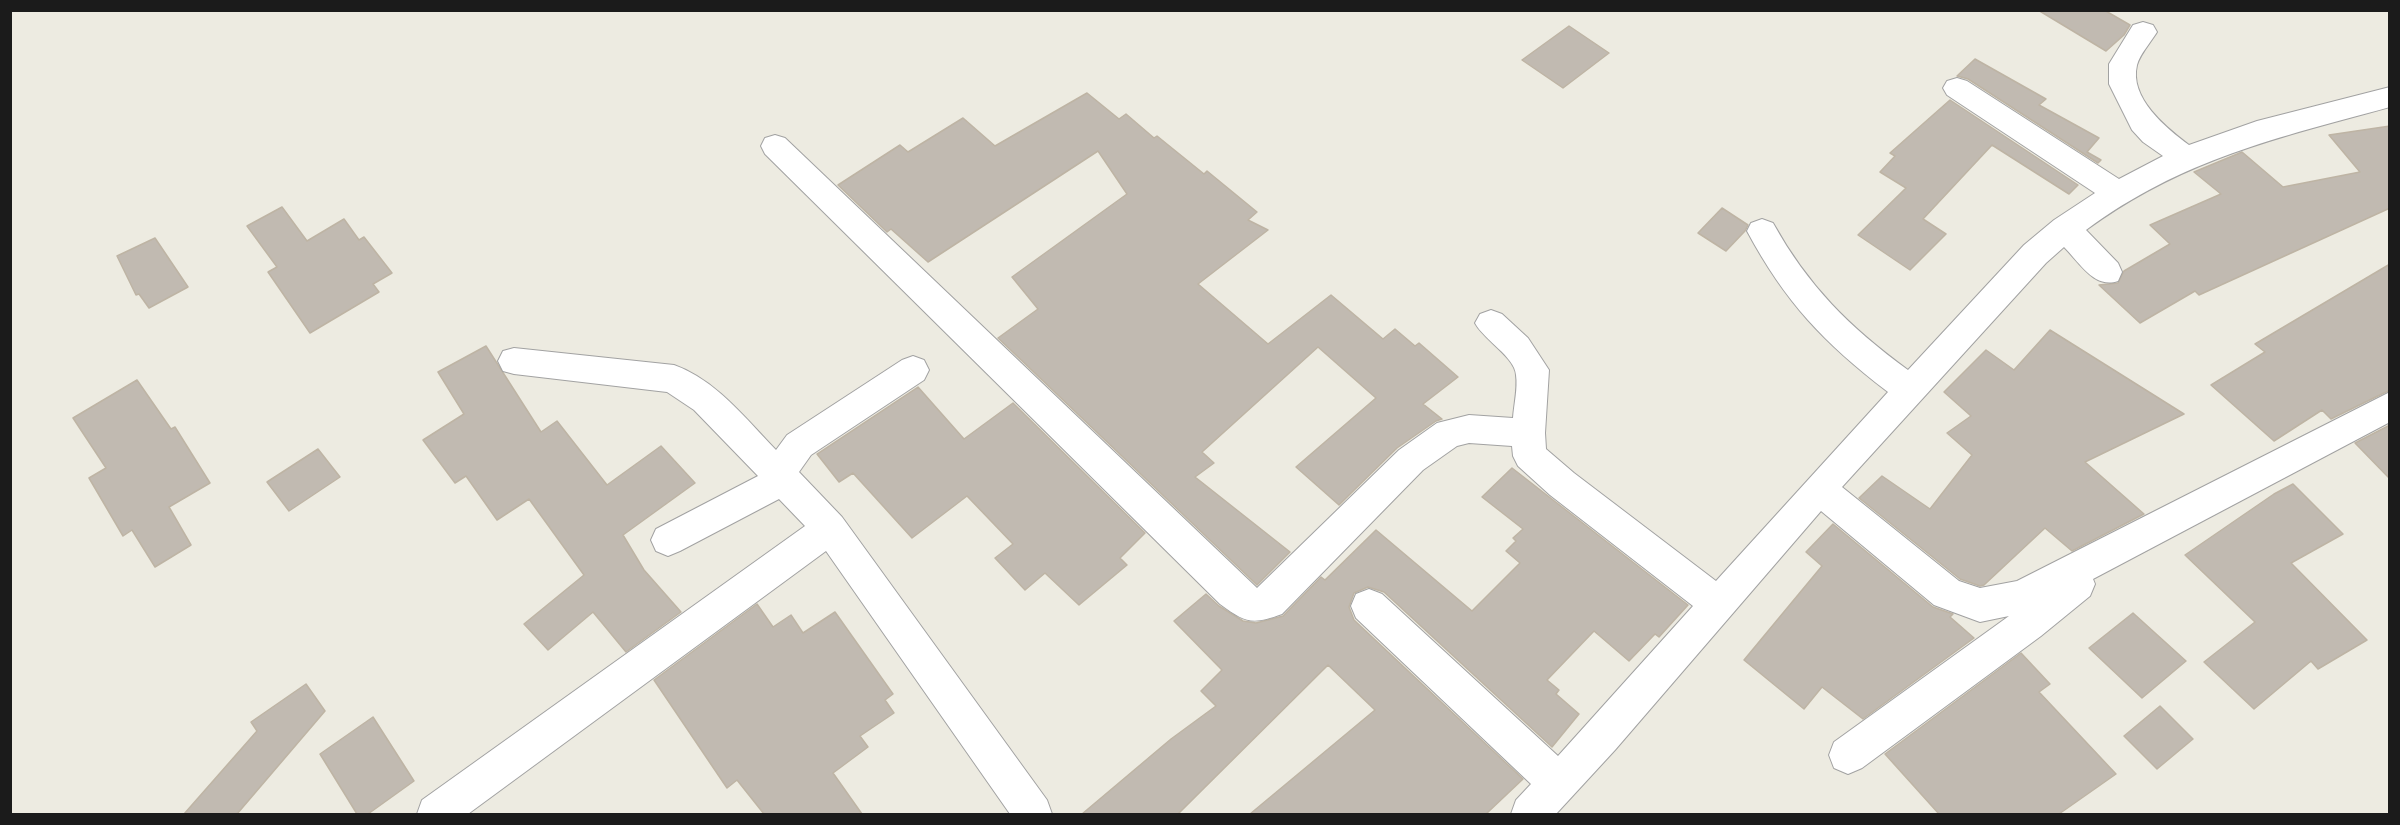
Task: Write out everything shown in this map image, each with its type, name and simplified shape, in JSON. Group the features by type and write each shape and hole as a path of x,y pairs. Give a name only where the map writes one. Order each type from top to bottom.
{"street":[{"path":"2143,32 2123,64 2123,84 2142,122 2153,134 2187,159"},
{"path":"1957,88 2117,193"},
{"path":"1530,814 1819,489 2035,254 2065,228 2117,193 2187,159 2257,132 2390,97"},
{"path":"775,146 1233,592 1252,606 1269,602 1411,460 1449,433 1469,429 1528,433"},
{"path":"2065,228 2106,272"},
{"path":"1762,231 1795,288 1828,325 1910,390"},
{"path":"1491,323 1518,347 1533,370 1528,433 1530,456 1539,466 1718,604"},
{"path":"514,361 674,380 706,400 739,431 780,478 830,528 1033,814"},
{"path":"668,540 780,478 799,445 913,370"},
{"path":"1819,489 1947,593 1980,604 2022,597 2390,406"},
{"path":"436,814 830,528"},
{"path":"1848,755 2028,624 2125,544"},
{"path":"1369,606 1559,784"}],"building":[{"path":"2038,10 2104,10 2130,25 2124,35 2106,51"},
{"path":"1569,26 1609,53 1563,88 1522,60"},
{"path":"1975,59 2046,99 2039,105 2099,138 2087,152 2101,160 2098,163 1968,79 1957,76"},
{"path":"1087,93 1119,119 1126,114 1154,138 1157,136 1204,174 1207,171 1257,212 1248,220 1268,230 1198,284 1268,344 1331,295 1383,339 1395,329 1415,346 1419,343 1458,377 1423,404 1442,419 1397,448 1339,505 1296,467 1376,398 1318,347 1202,452 1214,463 1195,477 1290,552 1257,585 998,338 1038,309 1012,277 1127,194 1098,151 928,262 891,229 887,232 838,185 900,145 908,152 963,118 995,146"},
{"path":"1950,100 2078,185 2069,194 1992,145 1923,219 1946,234 1910,270 1858,235 1906,188 1880,172 1895,156 1890,153"},
{"path":"2390,126 2390,208 2199,295 2195,291 2140,323 2099,285 2118,283 2124,271 2170,244 2150,225 2221,194 2194,172 2242,152 2283,187 2360,172 2329,135"},
{"path":"282,207 307,241 344,219 359,240 364,237 392,273 373,284 379,292 310,333 268,272 277,267 247,226"},
{"path":"1722,208 1748,225 1726,251 1698,233"},
{"path":"155,238 188,287 149,308 139,294 136,295 117,256"},
{"path":"2390,264 2390,390 2331,419 2322,410 2274,441 2211,385 2265,352 2255,344"},
{"path":"2050,330 2184,414 2085,462 2144,514 2072,551 2045,528 1984,585 1980,586 1960,579 1859,498 1882,476 1930,509 1972,455 1947,433 1971,416 1944,392 1986,350 2014,370"},
{"path":"486,346 541,432 557,421 607,485 661,446 695,483 623,535 644,570 681,612 626,652 593,612 548,650 524,624 584,575 529,499 497,520 466,476 455,483 423,440 464,414 438,372"},
{"path":"137,380 171,429 175,427 210,483 169,507 191,545 155,567 132,530 123,536 89,478 106,468 73,418"},
{"path":"918,387 964,439 1013,403 1145,533 1120,558 1127,565 1079,605 1045,573 1025,590 995,558 1013,544 967,496 912,538 853,473 839,482 817,454"},
{"path":"2390,425 2390,479 2355,443"},
{"path":"318,449 340,477 289,511 267,482"},
{"path":"1512,468 1688,605 1659,637 1655,634 1629,661 1594,631 1547,680 1559,690 1556,694 1579,714 1552,747 1384,592 1368,587 1354,593 1349,607 1354,620 1523,779 1486,814 1250,814 1375,710 1328,665 1178,814 1082,814 1171,739 1216,706 1201,691 1222,670 1174,621 1206,594 1219,606 1243,621 1256,623 1283,616 1321,577 1325,580 1376,530 1472,611 1520,563 1506,551 1516,541 1513,538 1523,529 1482,497"},
{"path":"2293,484 2343,534 2291,563 2367,640 2318,669 2311,661 2254,709 2204,662 2255,622 2185,555 2274,494"},
{"path":"1833,524 1933,607 1953,614 1950,617 1974,638 1863,719 1822,687 1804,709 1744,660 1822,566 1806,552"},
{"path":"757,604 773,627 791,615 803,633 835,612 893,694 885,700 894,713 860,736 868,747 833,773 862,814 764,814 737,780 727,788 654,680"},
{"path":"2133,613 2186,661 2142,698 2089,648"},
{"path":"2021,653 2050,684 2039,692 2116,774 2059,814 1939,814 1885,754"},
{"path":"306,684 325,711 237,814 184,814 257,731 251,722"},
{"path":"2160,706 2193,739 2157,769 2124,736"},
{"path":"373,717 414,781 368,814 357,814 320,754"}]}
